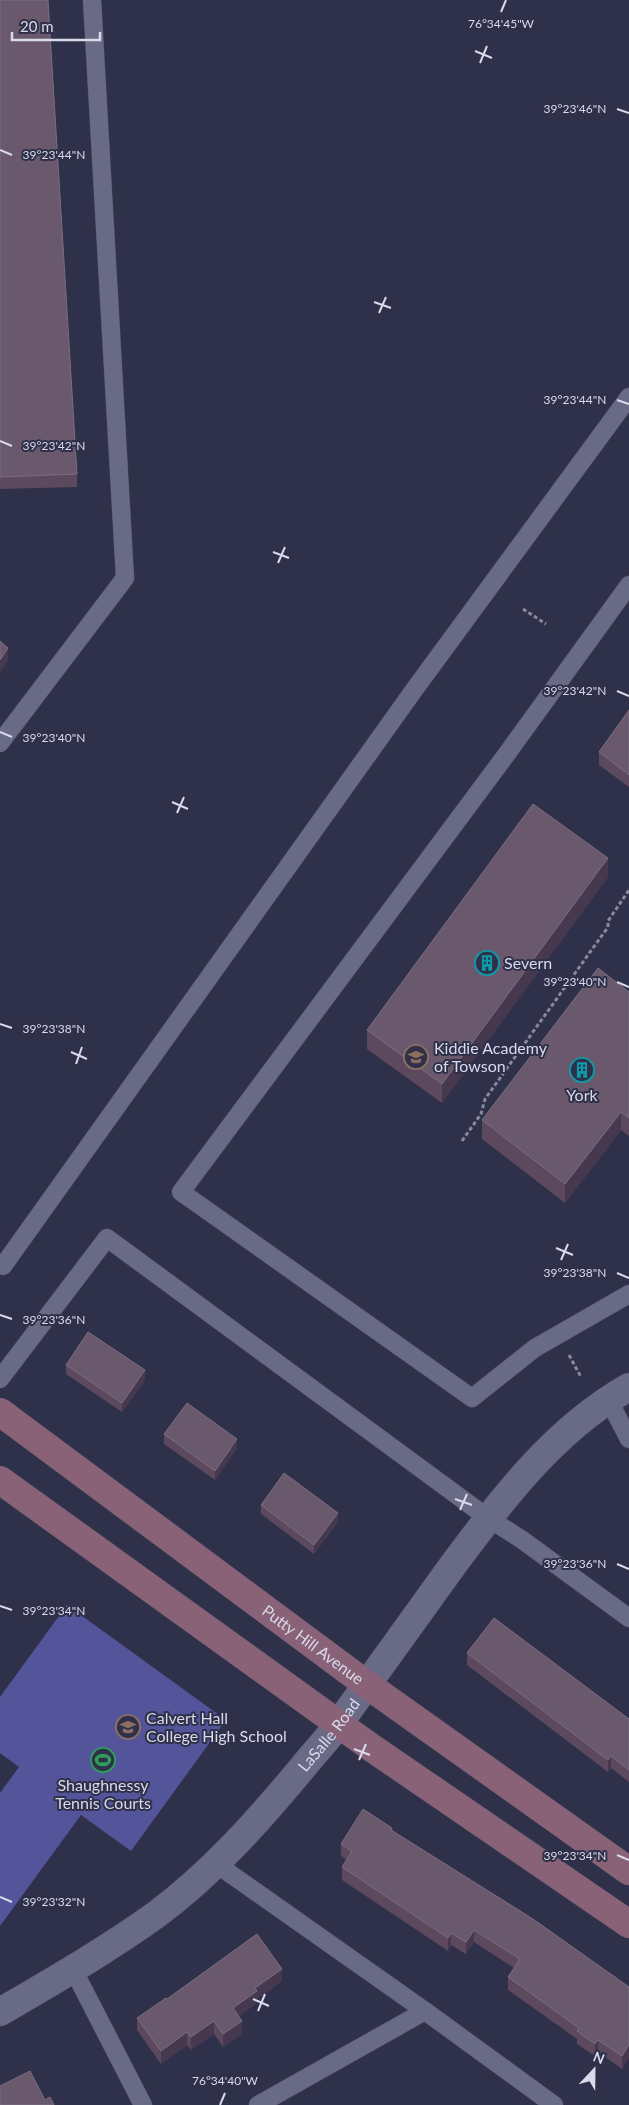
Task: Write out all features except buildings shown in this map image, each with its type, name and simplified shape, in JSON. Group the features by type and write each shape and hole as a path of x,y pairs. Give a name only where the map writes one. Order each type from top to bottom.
{"street":[{"name":"LaSalle Road","path":"0,2012 73,1969 157,1913 215,1863 266,1813 339,1723 488,1518 531,1465 555,1440 618,1393"},
{"name":"Putty Hill Avenue","path":"0,1412 366,1684 629,1871"},
{"path":"0,1480 339,1723 629,1924"}],"lane":[{"path":"0,743 125,578 92,0"},
{"path":"0,1263 3,1266 15,1250 410,696 629,397"},
{"path":"629,585 506,755 181,1192 472,1398 535,1348 629,1294"},
{"path":"0,1379 107,1238 488,1518 629,1618"},
{"path":"618,1393 629,1440"},
{"path":"215,1863 425,2011 554,2105"},
{"path":"73,1969 143,2105"},
{"path":"258,2105 425,2011"}],"path":[{"path":"523,609 546,624"},
{"path":"462,1141 481,1114 486,1099 608,927 608,921 629,890"}],"shaded area":[{"name":"Shaughnessy Tennis Courts","path":"67,1605 226,1720 131,1851 81,1815 0,1926 0,1793 19,1767 0,1753 0,1697"}],"place":[{"name":"Severn","path":"487,963"},
{"name":"Kiddie Academy of Towson","path":"416,1057"},
{"name":"York","path":"582,1070"},
{"name":"Calvert Hall College High School","path":"128,1727"},
{"name":"Shaughnessy Tennis Courts","path":"103,1760"}]}
